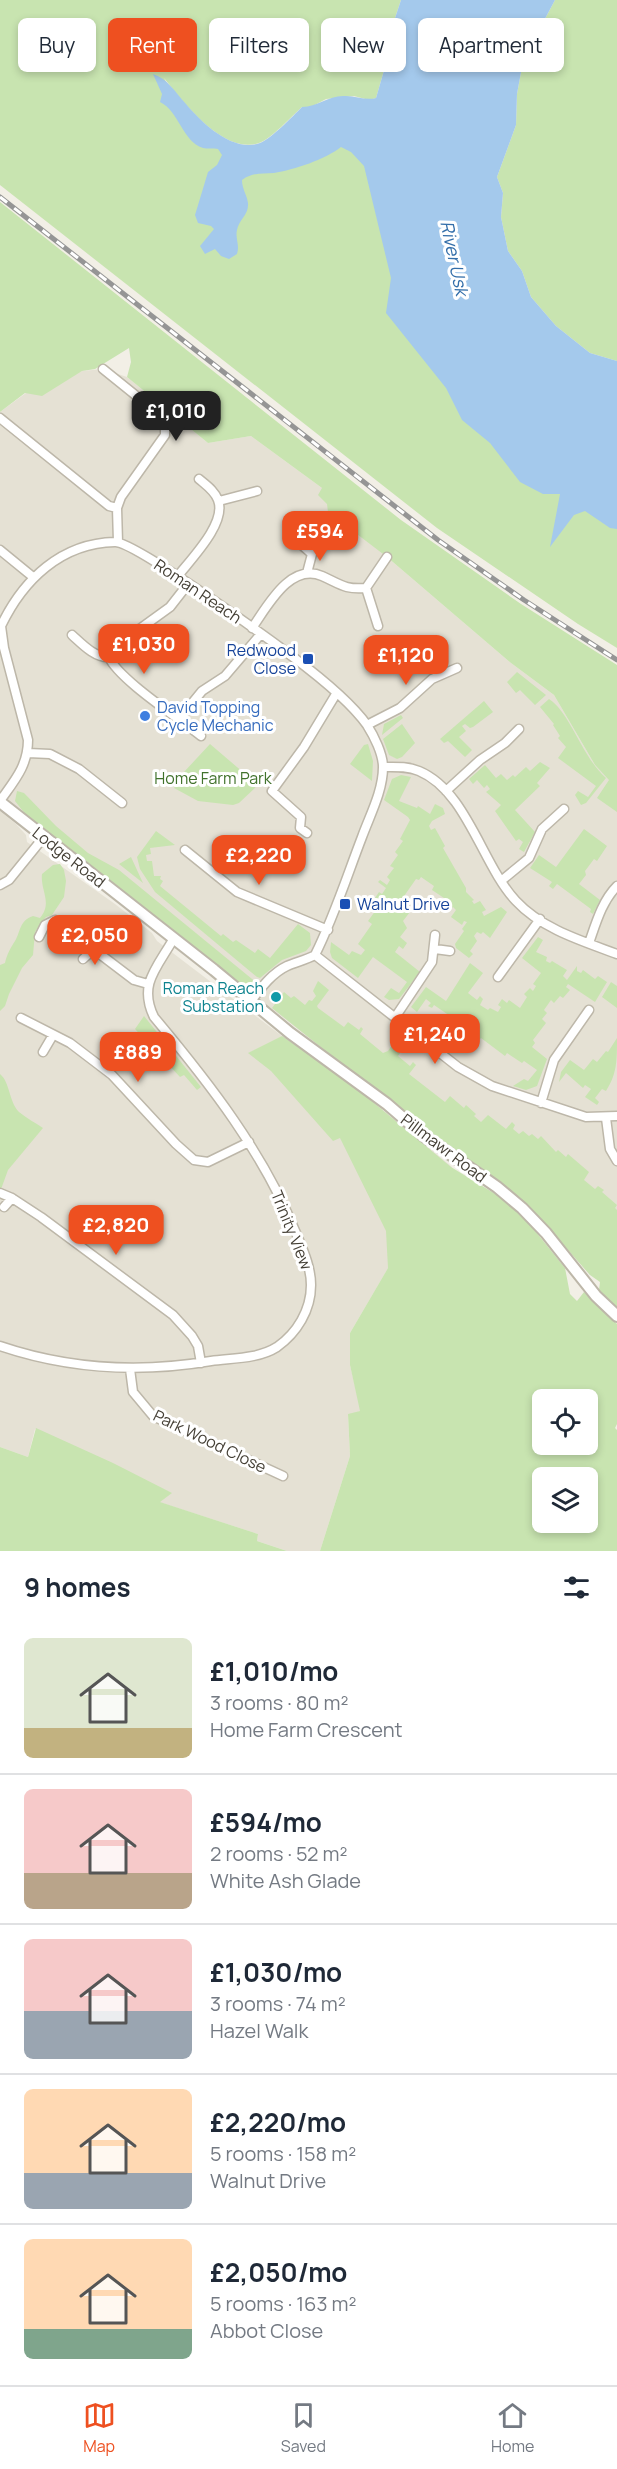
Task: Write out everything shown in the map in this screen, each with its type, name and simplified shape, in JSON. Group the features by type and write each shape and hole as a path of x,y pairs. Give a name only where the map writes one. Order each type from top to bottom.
{"street":[{"path":"0,802 25,764 28,753 26,730 1,640 1,626 33,577 57,559 84,546 118,542 117,508 127,488 165,435 165,423 160,415 103,369"},
{"path":"0,418 109,506 117,508"},
{"path":"177,576 218,523 219,501 214,492 199,479"},
{"path":"219,501 257,491"},
{"path":"296,540 312,554 307,573"},
{"name":"Roman Reach","path":"118,542 153,560 261,634 336,693 367,725 383,766"},
{"path":"0,550 33,577"},
{"path":"366,588 387,557"},
{"path":"252,628 279,590 289,581 307,573 323,577 348,589 366,588"},
{"path":"72,635 96,654 103,658 109,657 128,637 170,607 188,584"},
{"path":"366,588 378,626"},
{"path":"180,718 202,691 225,676 261,634"},
{"path":"109,657 111,663 122,674 201,736"},
{"path":"367,725 400,708 432,679 457,668"},
{"path":"307,833 300,828 302,817 298,812 272,791 304,747 336,693"},
{"path":"446,791 480,760 506,743 519,729"},
{"path":"28,753 50,754 80,769 122,803"},
{"path":"251,1001 276,973 286,966 315,955 328,930 376,798 383,766 417,770 432,778 446,791 460,810 501,881 517,902 558,932 617,954"},
{"name":"Lodge Road","path":"0,802 251,1001"},
{"path":"501,881 529,858 542,830 564,809"},
{"path":"0,885 9,880 43,838"},
{"path":"185,850 237,892 328,930"},
{"path":"589,943 598,917 611,892 617,886"},
{"path":"498,977 540,919"},
{"path":"39,937 45,926 55,920 134,980 148,984 174,938"},
{"path":"396,1016 432,962 435,935"},
{"path":"83,959 94,949"},
{"path":"435,949 450,951"},
{"path":"315,955 396,1016 458,1067 492,1086 586,1117 617,1116"},
{"name":"Trinity View","path":"0,1346 73,1365 130,1369 201,1363 258,1355 277,1347 294,1331 303,1318 309,1303 311,1284 306,1257 272,1182 249,1143 200,1072 154,1017 147,1003 148,984"},
{"name":"Pillmawr Road","path":"251,1001 290,1033 387,1104 424,1136 497,1187 522,1208 554,1242 596,1296 617,1316"},
{"path":"541,1103 554,1060 589,1010"},
{"path":"21,1018 70,1043 112,1075 176,1144 194,1160 208,1162 249,1143"},
{"path":"43,1052 53,1035"},
{"path":"606,1118 610,1149 617,1161"},
{"path":"0,1193 41,1217 173,1315 198,1346 201,1363"},
{"path":"4,1207 12,1198"},
{"name":"Park Wood Close","path":"130,1369 133,1392 153,1416 283,1476"}],"shaded area":[{"path":"103,369 127,377 208,443 251,436 322,488 387,557 511,663 554,695 595,765 617,787 617,1280 590,1275 540,1218 499,1182 456,1154 0,794 0,412 26,393 82,371"},
{"path":"0,811 26,835 27,842 115,904 152,933 157,941 282,1036 350,1083 452,1167 431,1195 350,1333 350,1365 361,1411 348,1415 350,1456 320,1551 287,1551 257,1541 258,1534 159,1502 171,1493 35,1429 28,1457 0,1447"}],"green space":[{"path":"0,0 401,0 395,18 321,18 321,72 384,72 376,98 369,100 354,96 326,99 311,107 302,107 275,132 259,143 245,145 218,134 193,112 164,78 177,104 237,152 329,120 617,487 617,648 437,528 0,185"},
{"path":"555,0 617,0 617,361 590,353 556,326 531,297 522,271 508,251 501,217 503,193 497,177 516,125 517,94 521,72 564,72 564,18 545,18"},
{"path":"0,202 401,520 521,604 617,665 617,812 597,798 609,780 595,765 554,695 511,663 387,557 328,512 327,504 318,495 322,488 251,436 208,443 127,377 131,362 129,348 95,369 82,371 42,396 25,393 0,412"},
{"path":"517,672 546,695 535,705 520,690 516,693 507,682"},
{"path":"549,699 563,714 590,759 606,778 586,803 581,805 575,795 578,791 588,797 596,786 558,758 566,747 558,738 560,736 554,724 540,707"},
{"path":"484,701 493,712 473,727 470,728 465,724 462,726 466,731 459,737 472,750 465,757 448,741 444,743 440,739"},
{"path":"401,715 403,718 382,735 384,724"},
{"path":"402,724 415,743 402,757 397,759 389,755 383,739"},
{"name":"Home Farm Park","path":"210,744 258,785 239,803 233,805 198,801 174,788 184,772"},
{"path":"368,744 373,761 372,781 350,764 364,745"},
{"path":"540,762 550,768 537,783 540,786 515,810 535,832 524,852 519,849 523,842 519,839 516,841 495,811 501,805 486,792 490,789 487,785 484,788 477,780 473,784 469,779 485,765 496,778 501,774 507,780 513,775 515,777 526,767 530,771"},
{"path":"401,775 411,777 399,801 417,808 418,806 430,814 435,804 443,808 445,814 432,821 429,826 431,830 435,828 445,846 443,848 466,888 466,892 474,900 472,901 474,904 480,901 486,910 482,912 484,916 501,907 507,912 490,938 483,932 481,934 477,932 474,936 477,941 470,951 473,954 469,958 456,948 455,944 467,922 464,921 462,925 451,917 456,910 453,907 449,908 451,905 445,900 441,903 444,898 432,890 434,886 421,877 419,880 416,879 402,899 405,902 403,905 414,912 410,912 403,921 407,928 400,937 407,943 403,949 399,946 395,952 420,972 399,999 389,1000 384,997 391,988 399,993 407,982 373,957 358,978 332,958 330,952 331,942 349,955 352,951 361,955 365,950 358,944 372,924 368,921 381,903 375,898 386,888 378,882 380,880 387,885 390,880 387,877 394,868 390,866 398,855 395,852 403,841 400,839 410,820 384,800 392,779"},
{"path":"17,791 24,793 56,826 88,853 119,870 257,983 249,986 238,982 26,815 15,801"},
{"path":"584,829 607,846 597,861 594,859 585,871 586,875 579,884 600,900 593,914 590,912 591,909 557,884 553,889 549,886 552,882 530,868 539,855 556,867"},
{"path":"156,831 175,845 150,848 151,854 146,855 147,861 152,861 154,876 161,876 160,879 163,881 160,886 221,936 223,934 233,942 236,940 255,953 258,949 270,958 298,924 310,933 311,945 306,951 282,960 260,978 257,977 155,892 140,869 137,857"},
{"path":"131,857 143,883 119,864"},
{"path":"60,864 66,881 64,897 52,915 46,917 35,932 33,955 22,968 5,1006 0,1011 0,965 5,963 23,923 33,916 40,918 44,912 46,902 42,874 53,865"},
{"path":"538,937 543,940 536,952 547,957 546,961 550,963 552,961 567,970 563,976 567,980 577,966 577,971 581,973 583,970 595,979 598,976 607,982 595,1002 568,984 566,987 570,990 563,998 560,996 554,1003 551,1000 544,1010 547,1013 542,1019 546,1023 533,1040 535,1043 532,1047 547,1059 537,1086 526,1090 513,1086 524,1079 528,1081 537,1070 507,1053 505,1056 481,1038 478,1041 471,1035 467,1040 453,1028 455,1025 447,1021 450,1016 434,1005 432,1008 428,1006 431,1003 426,999 417,1012 411,1007 426,987 446,1001 470,963 483,973 468,993 477,1000 480,996 483,999 480,1005 498,1012 501,1007 498,1005 502,999 507,1003 509,1000 520,1008 527,997 524,994 530,988 533,991 536,986 533,984 541,973 522,958"},
{"path":"318,981 329,990 317,1006 318,1008 344,1027 348,1022 359,1030 361,1027 363,1029 360,1034 383,1053 388,1051 395,1041 399,1044 395,1048 400,1053 398,1056 410,1066 413,1062 416,1065 409,1074 445,1102 450,1096 464,1108 466,1105 481,1122 488,1115 506,1129 512,1122 515,1125 513,1129 519,1134 523,1131 538,1139 541,1136 556,1152 558,1150 566,1157 568,1154 589,1172 584,1180 595,1189 598,1186 604,1190 602,1192 617,1205 615,1208 617,1210 617,1307 599,1290 600,1282 590,1275 540,1218 510,1191 423,1129 272,1008 284,992 291,998 294,996 305,1005 309,1000 312,1001 316,996 313,991"},
{"path":"611,982 617,986 617,1008 602,997"},
{"path":"144,1016 201,1087 197,1090 184,1075 180,1077 135,1029"},
{"path":"282,1036 350,1083 451,1167 497,1195 524,1217 565,1268 570,1294 577,1301 584,1292 617,1324 617,1424 615,1428 617,1430 617,1551 320,1551 350,1456 348,1414 360,1411 350,1365 350,1333 388,1268 386,1231 340,1138 333,1141 271,1071 248,1053"},
{"path":"617,1038 614,1073 606,1091 602,1089 595,1098 599,1102 597,1105 585,1097 591,1089 585,1085 583,1088 566,1073 559,1082 561,1072 570,1060 584,1070 593,1059 597,1062 606,1051 608,1052"},
{"path":"0,1074 19,1112 43,1128 8,1170 0,1192"},
{"path":"36,1428 172,1493 160,1502 258,1534 257,1541 287,1551 0,1551 0,1447 28,1457"}],"water":[{"name":"River Usk","path":"401,0 555,0 545,18 418,18 418,72 521,72 517,94 516,125 497,177 503,193 501,217 508,251 522,271 531,297 556,326 590,353 617,361 617,529 610,528 585,511 574,515 550,547 560,494 543,494 520,482 490,443 462,420 446,388 386,313 391,278 364,166 351,152 341,147 327,156 300,167 246,177 242,180 248,207 237,230 237,254 229,259 221,256 215,249 205,254 200,246 214,229 198,223 195,215 208,172 217,165 222,155 218,149 203,148 190,139 172,112 160,102 162,94 153,74 167,83 201,120 219,134 239,144 260,143 276,132 302,107 338,96 376,98 384,72 406,72 406,18 395,18"}],"railway":[{"path":"0,197 438,540 524,600 617,660"}],"place":[{"name":"Redwood Close","path":"308,659"},
{"name":"David Topping Cycle Mechanic","path":"145,716"},
{"name":"Walnut Drive","path":"345,904"},
{"name":"Roman Reach Substation","path":"276,997"}]}
